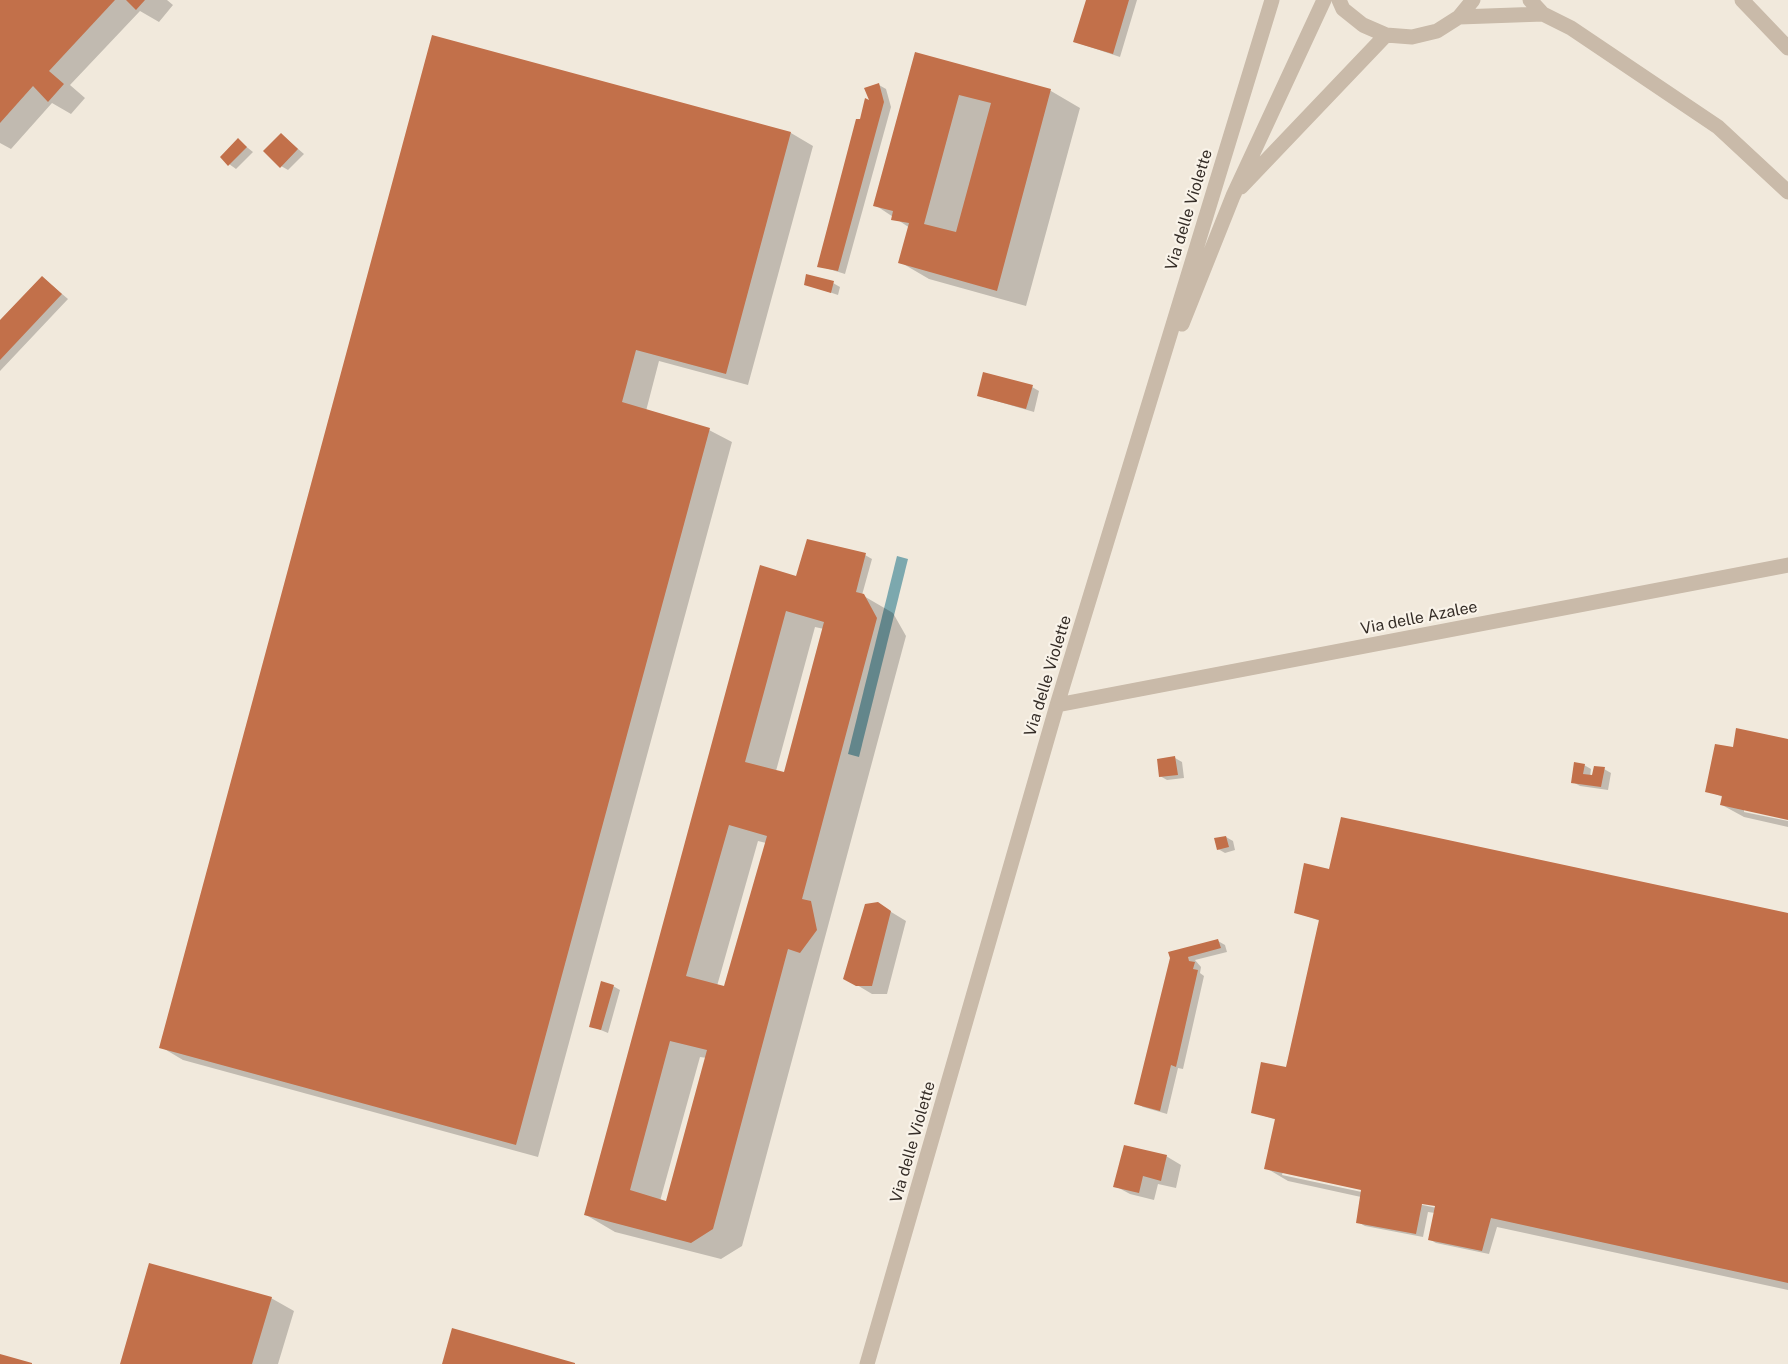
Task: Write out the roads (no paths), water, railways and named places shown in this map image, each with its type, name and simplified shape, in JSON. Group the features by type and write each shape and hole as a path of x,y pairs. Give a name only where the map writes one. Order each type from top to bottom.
{"street":[{"name":"Via delle Violette","path":"867,1364 1057,705 1272,0"},
{"path":"1141,430 1233,196 1324,0"},
{"path":"1339,0 1343,9 1363,25 1386,35 1412,37 1429,33 1459,17 1473,0"},
{"path":"1530,0 1543,14 1571,28 1718,127 1788,192"},
{"path":"1742,0 1788,48"},
{"path":"1459,17 1543,14"},
{"path":"1233,196 1386,35"},
{"name":"Via delle Azalee","path":"1057,705 1788,566"}],"water":[{"path":"897,556 908,559 859,757 848,754"}]}
